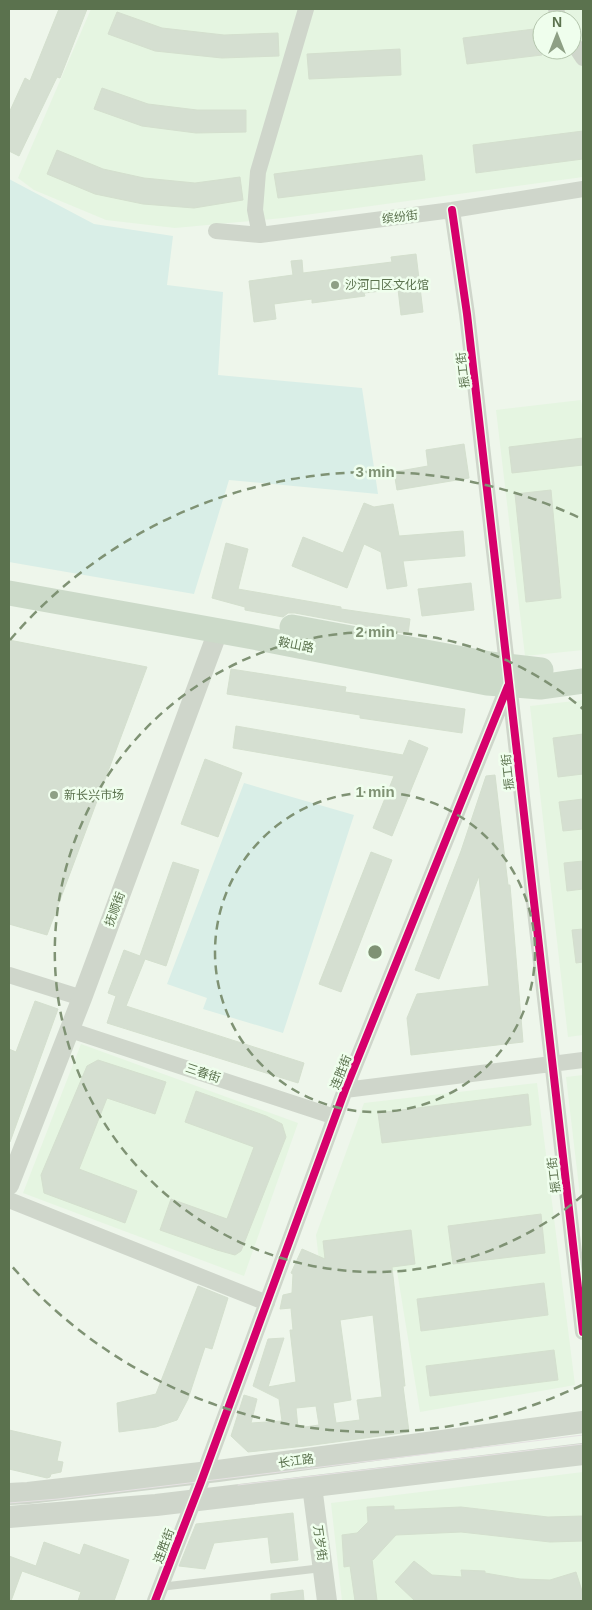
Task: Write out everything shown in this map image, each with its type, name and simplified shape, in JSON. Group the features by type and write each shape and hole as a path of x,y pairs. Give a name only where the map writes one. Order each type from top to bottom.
{"main road":[{"name":"鞍山路","path":"9,578 233,616 508,675 540,687 583,682"},
{"name":"鞍山路","path":"9,593 487,683 508,675 583,665"},
{"name":"长江路","path":"9,1494 204,1473 583,1422"},
{"path":"9,1517 156,1505 583,1454"}],"street":[{"path":"260,235 255,210 258,172 306,9"},
{"name":"缤纷街","path":"216,231 260,235 452,210 583,189"},
{"name":"振工街","path":"452,210 467,314 583,1332"},
{"name":"抚顺街","path":"9,1185 70,1030 218,631"},
{"name":"连胜街","path":"157,1594 194,1500 335,1117 508,675"},
{"path":"9,975 82,998"},
{"name":"三春街","path":"70,1030 335,1117"},
{"path":"346,1090 583,1060"},
{"path":"9,1200 267,1303"},
{"name":"万岁街","path":"312,1486 327,1601"}],"lane":[{"path":"157,1594 324,1568"}],"shaded area":[{"path":"91,9 583,9 583,177 283,218 175,228 106,220 34,190 18,178"},
{"path":"9,179 94,224 173,236 167,285 223,292 218,375 362,388 378,494 229,480 194,594 9,562"},
{"path":"581,400 583,412 583,650 525,656 496,410"},
{"path":"583,700 583,1035 568,1037 530,706"},
{"path":"244,783 354,815 283,1033 203,1009 207,998 167,984"},
{"path":"81,1044 298,1123 244,1276 23,1193"},
{"path":"583,1075 583,1221 566,1077"},
{"path":"537,1083 575,1385 420,1412 397,1271 321,1277 316,1235 364,1103"},
{"path":"583,1472 583,1601 342,1601 331,1503"}],"building":[{"path":"59,9 87,9 60,78 57,77 19,156 9,151 9,113 25,78 30,81"},
{"path":"117,12 162,28 224,35 278,33 279,56 222,58 155,51 108,34"},
{"path":"532,29 532,56 467,64 463,38"},
{"path":"400,49 401,75 309,79 307,54"},
{"path":"102,88 148,104 197,110 246,110 246,132 196,133 142,126 94,109"},
{"path":"583,131 583,159 476,173 473,145"},
{"path":"57,150 103,169 144,178 195,183 240,177 243,200 194,208 143,204 95,194 47,174"},
{"path":"422,155 425,180 278,198 274,174"},
{"name":"沙河口区文化馆","path":"416,254 423,312 401,315 398,289 364,293 365,296 312,303 312,299 274,304 276,319 254,322 249,281 293,275 291,261 302,260 303,273 392,262 391,257"},
{"path":"583,438 583,465 512,473 509,447"},
{"path":"464,444 469,478 397,490 394,472 428,466 426,450"},
{"path":"551,490 561,598 526,602 515,494"},
{"path":"364,503 374,507 393,504 399,536 463,531 465,556 403,561 407,586 387,589 381,552 364,544 347,588 292,566 303,537 343,553"},
{"path":"226,543 248,549 238,589 341,607 341,609 410,619 408,634 295,613 288,613 283,617 245,610 245,607 212,598"},
{"path":"471,583 474,610 422,616 418,589"},
{"name":"新长兴市场","path":"9,640 147,667 47,935 9,924"},
{"path":"231,669 346,687 345,692 465,709 462,733 360,718 360,715 227,694"},
{"path":"236,726 403,755 409,740 428,748 392,836 373,828 394,776 233,748"},
{"path":"583,734 583,774 558,777 553,738"},
{"path":"205,759 242,773 218,837 181,824"},
{"path":"495,775 508,885 510,885 523,1042 411,1055 407,1018 417,994 489,986 479,876 439,979 415,970 461,851 486,776"},
{"path":"583,799 583,829 563,831 559,802"},
{"path":"371,852 392,860 341,992 319,984"},
{"path":"583,861 583,889 567,891 564,863"},
{"path":"173,862 199,870 166,966 145,959 126,1006 304,1063 298,1083 107,1023 116,996 108,993 124,950 140,956"},
{"path":"583,929 583,962 576,963 572,930"},
{"path":"35,1001 58,1009 10,1142 9,1049 16,1052"},
{"path":"98,1060 166,1082 155,1114 107,1098 79,1169 137,1191 125,1223 44,1193 41,1175 87,1066"},
{"path":"196,1091 266,1116 282,1124 286,1137 241,1251 235,1255 160,1230 171,1199 227,1219 254,1147 185,1122"},
{"path":"528,1094 531,1125 382,1143 378,1113"},
{"path":"541,1214 545,1253 453,1264 448,1226"},
{"path":"411,1230 415,1264 392,1267 409,1432 248,1452 231,1436 244,1395 257,1399 251,1423 282,1421 279,1399 253,1386 268,1339 284,1338 268,1387 296,1382 290,1330 293,1330 291,1308 280,1309 283,1295 292,1293 293,1274 291,1273 302,1249 325,1259 323,1241","holes":["373,1315 382,1397 357,1400 360,1420 336,1423 333,1403 351,1400 340,1320","316,1406 319,1425 298,1428 296,1408"]},
{"path":"544,1283 548,1315 421,1331 417,1299"},
{"path":"198,1286 228,1298 212,1349 205,1347 188,1399 177,1420 156,1427 119,1432 117,1403 156,1394"},
{"path":"554,1350 558,1380 430,1396 426,1366"},
{"path":"9,1430 61,1442 57,1461 63,1462 61,1472 51,1474 47,1478 9,1469"},
{"path":"394,1506 394,1510 461,1507 548,1517 583,1516 583,1541 550,1542 461,1532 396,1535 372,1559 377,1601 355,1601 350,1566 344,1567 342,1535 357,1533 368,1522 367,1507"},
{"path":"293,1513 298,1560 271,1563 268,1537 214,1543 205,1569 179,1566 196,1524"},
{"path":"44,1542 80,1555 84,1544 129,1560 114,1601 78,1601 81,1592 22,1571 11,1601 9,1601 9,1556 36,1566"},
{"path":"414,1561 432,1575 462,1577 461,1570 485,1571 485,1573 520,1579 550,1580 576,1572 583,1599 578,1601 415,1601 395,1582"},
{"path":"303,1590 304,1601 271,1601 271,1594"}],"tram line":[{"path":"9,1503 58,1499 583,1435"},
{"path":"238,1485 583,1444"}],"cycle path":[{"path":"452,210 467,314 583,1332"},
{"path":"155,1601 201,1482 345,1090 508,686"}],"place":[{"name":"沙河口区文化馆","path":"335,285"},
{"name":"新长兴市场","path":"54,795"}]}
